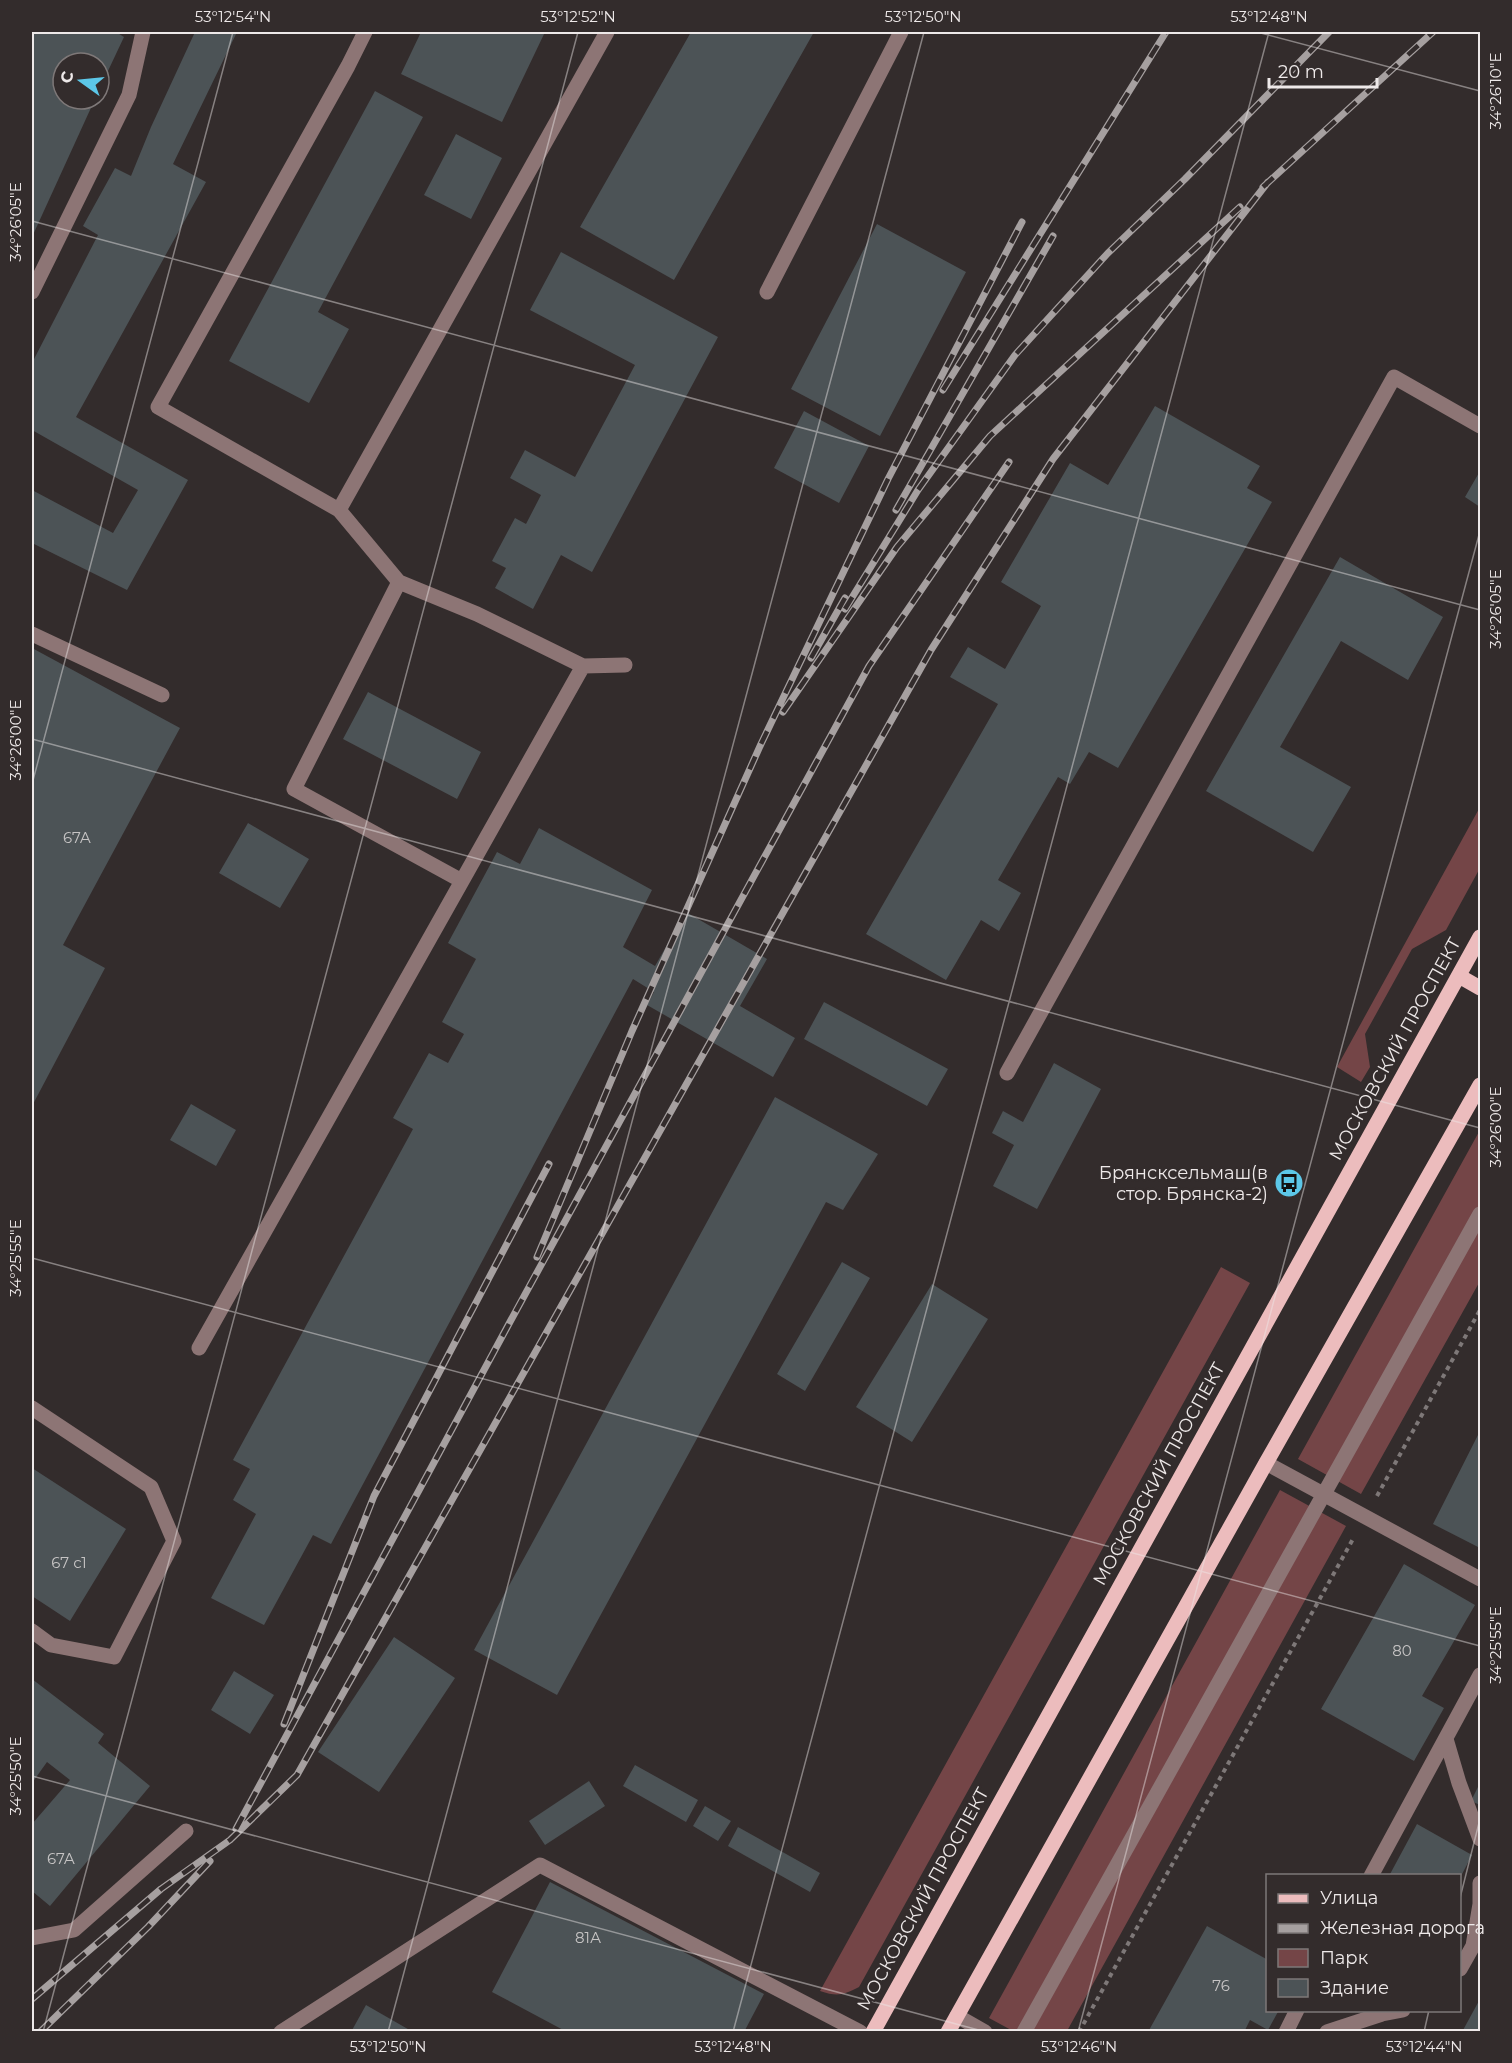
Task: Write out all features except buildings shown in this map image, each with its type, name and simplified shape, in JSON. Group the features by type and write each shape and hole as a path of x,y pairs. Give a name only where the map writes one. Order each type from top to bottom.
{"main road":[{"name":"МОСКОВСКИЙ ПРОСПЕКТ","path":"873,2031 1480,937"},
{"path":"1459,976 1480,988"},
{"path":"948,2031 1480,1085"}],"lane":[{"path":"32,292 129,95 142,32"},
{"path":"365,32 337,87 158,407 339,510 399,582 477,614 583,666 625,665"},
{"path":"339,510 607,32"},
{"path":"767,292 901,32"},
{"path":"1007,1073 1394,377 1480,426"},
{"path":"399,582 294,789 462,881"},
{"path":"32,634 162,695"},
{"path":"198,1348 583,666"},
{"path":"1024,2031 1480,1214"},
{"path":"32,1408 151,1487 174,1541 114,1657 51,1645 32,1631"},
{"path":"1266,1463 1480,1579"},
{"path":"1372,1874 1480,1675"},
{"path":"1446,1739 1459,1783 1480,1839"},
{"path":"32,1938 74,1930 186,1831"},
{"path":"281,2031 540,1865 860,2031"},
{"path":"1461,1967 1473,1946 1480,1904 1480,1883"},
{"path":"1286,2031 1296,2012"},
{"path":"1327,2031 1392,2012"},
{"path":"957,2016 985,2031"}],"path":[{"path":"1079,2031 1480,1310"}],"green space":[{"path":"1480,807 1480,868 1446,930 1412,949 1365,1034 1370,1067 1361,1082 1337,1067"},
{"path":"1480,1130 1480,1281 1361,1494 1298,1459"},
{"path":"1221,1267 1250,1283 859,1987 840,1994 820,1991"},
{"path":"1280,1490 1346,1526 1067,2031 1013,2031 989,2018"}],"railway":[{"path":"943,390 1166,32"},
{"path":"845,609 918,490 1015,355 1108,253 1185,179 1329,32"},
{"path":"1263,187 1433,32"},
{"path":"32,1999 161,1889 230,1840 297,1775 931,650 1053,459 1268,182"},
{"path":"783,712 897,547 990,436 1240,207"},
{"path":"537,1257 632,1031 761,744 888,479 1022,222"},
{"path":"896,510 1053,236"},
{"path":"236,1829 869,666 1009,462"},
{"path":"811,658 845,598"},
{"path":"284,1724 374,1496 549,1164"},
{"path":"40,2032 148,1927 210,1861"}],"place":[{"name":"Брянсксельмаш(в стор. Брянска-2)","path":"1289,1183"}]}
